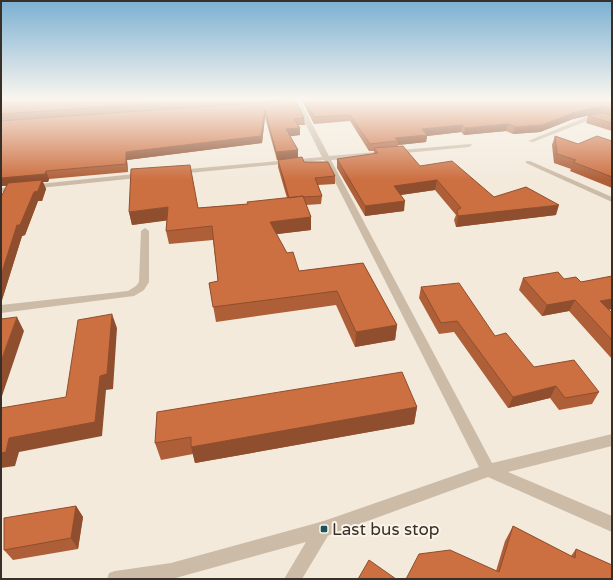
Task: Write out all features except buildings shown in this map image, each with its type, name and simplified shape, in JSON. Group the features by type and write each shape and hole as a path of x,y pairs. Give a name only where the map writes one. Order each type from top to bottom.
{"street":[{"path":"309,126 385,269 488,470 612,524"},
{"path":"531,141 570,126"},
{"path":"170,173 469,145"},
{"path":"528,162 612,200"},
{"path":"1,190 154,174"},
{"path":"1,310 130,294 140,288 144,282 145,231"},
{"path":"114,579 171,571 324,529 488,470 612,440"},
{"path":"292,579 324,529"}],"place":[{"name":"Last bus stop","path":"324,529"}]}
